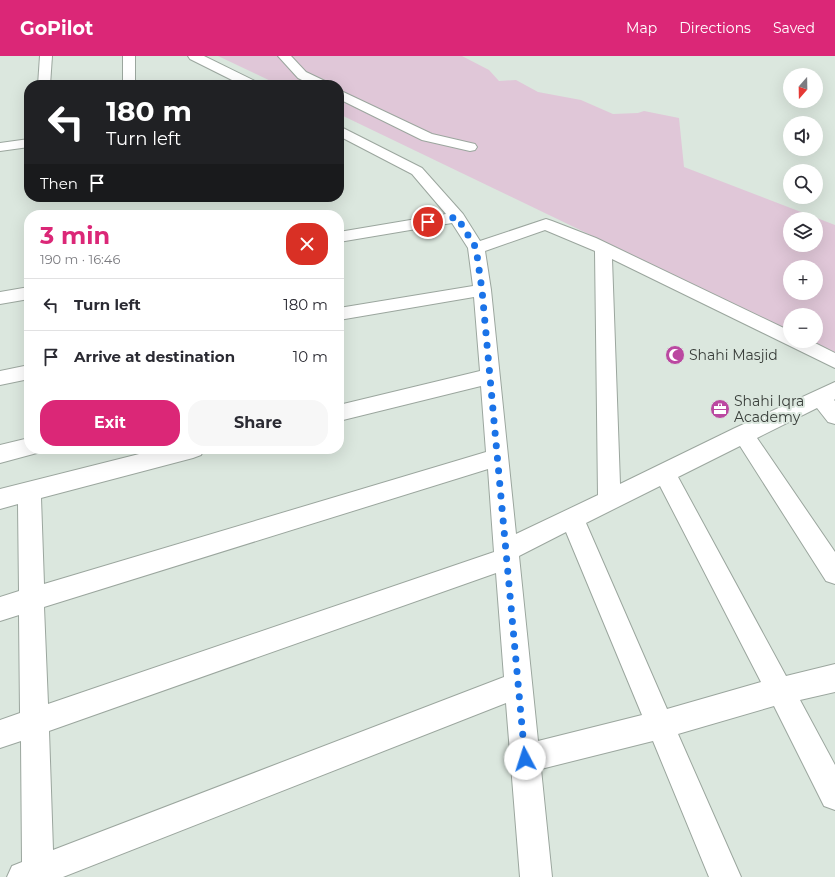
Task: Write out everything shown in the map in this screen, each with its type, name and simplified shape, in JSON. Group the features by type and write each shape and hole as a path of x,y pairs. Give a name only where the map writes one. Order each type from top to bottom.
{"street":[{"path":"44,80 46,56"},
{"path":"129,56 129,80"},
{"path":"194,56 242,80"},
{"path":"284,56 302,75 312,80"},
{"path":"344,96 427,137 470,147"},
{"path":"344,133 417,171 457,217 476,248 482,290 536,877"},
{"path":"0,147 24,144"},
{"path":"344,236 457,217"},
{"path":"476,248 546,224 603,249 783,336"},
{"path":"603,249 609,500"},
{"path":"344,313 482,290"},
{"path":"0,298 24,294"},
{"path":"808,348 835,361"},
{"path":"0,378 24,373"},
{"path":"344,412 490,376"},
{"path":"0,734 507,554 572,518 828,393 835,416"},
{"path":"743,434 835,573"},
{"path":"0,454 24,448"},
{"path":"0,499 29,492 141,455"},
{"path":"0,609 498,458"},
{"path":"665,473 835,795"},
{"path":"29,492 34,722 33,875 518,685"},
{"path":"572,518 725,877"},
{"path":"525,759 660,725 779,691 835,678"}],"shaded area":[{"path":"218,56 462,56 489,70 499,81 516,80 538,92 581,100 613,114 638,113 644,111 679,118 684,167 801,212 783,212 783,252 823,252 823,220 835,225 835,353 823,347 823,308 783,308 783,328 344,116 344,80 268,80"}],"place":[{"name":"Shahi Masjid","path":"675,355"},
{"name":"Shahi Iqra Academy","path":"720,409"}],"route":[{"path":"428,222 457,217 476,248 482,290 507,550 525,759"}]}
